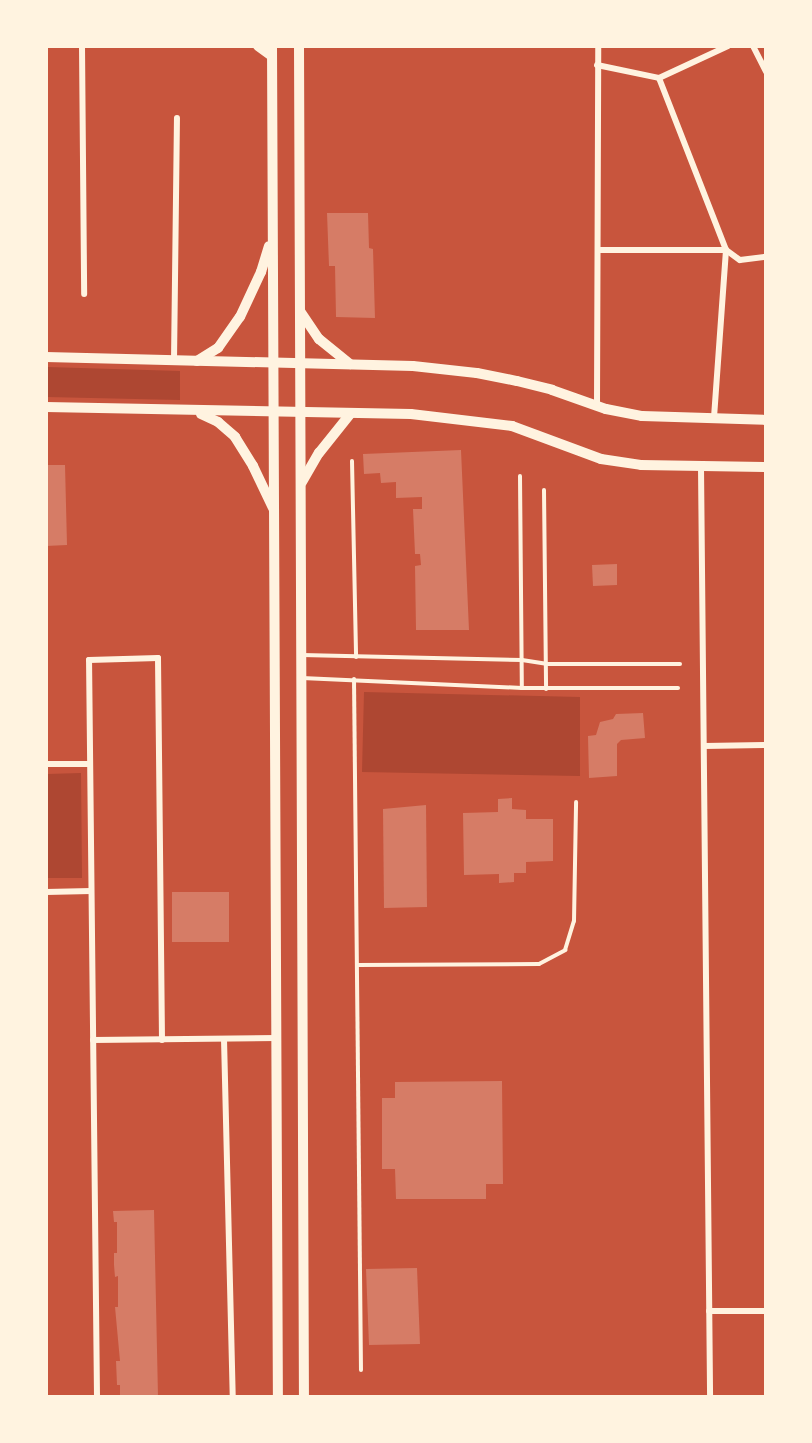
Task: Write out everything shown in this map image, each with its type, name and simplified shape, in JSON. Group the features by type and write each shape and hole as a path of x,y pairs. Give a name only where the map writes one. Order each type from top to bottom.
{"main road":[{"path":"258,46 272,51 278,1396"},
{"path":"298,46 304,1396"},
{"path":"196,361 218,348 240,317 261,272 273,234"},
{"path":"300,309 319,339 351,364"},
{"path":"46,357 413,366 477,373 552,390 597,405 642,416 765,420"},
{"path":"46,407 411,414 512,426 601,459 641,465 765,467"},
{"path":"195,411 218,422 235,437 253,466 274,511"},
{"path":"300,488 319,453 351,413"}],"street":[{"path":"82,46 84,294"},
{"path":"597,405 598,46"},
{"path":"597,64 659,78 728,46"},
{"path":"753,46 765,72"},
{"path":"659,78 726,250 714,419"},
{"path":"174,361 177,118"},
{"path":"598,250 726,250 740,260 765,257"},
{"path":"701,467 710,1396"},
{"path":"97,1396 89,660 159,658 162,1040"},
{"path":"704,746 765,745"},
{"path":"46,764 90,764"},
{"path":"46,892 91,891"},
{"path":"93,1040 277,1038"},
{"path":"224,1039 232,1396"},
{"path":"709,1311 765,1311"}],"lane":[{"path":"352,461 356,657"},
{"path":"520,476 522,688"},
{"path":"544,490 548,664 546,689"},
{"path":"301,655 522,660 548,664 680,664"},
{"path":"301,678 546,689 678,688"},
{"path":"354,679 362,1370"},
{"path":"357,965 539,964 565,950 574,921 576,802"}],"shaded area":[{"path":"47,367 180,371 180,400 47,397"},
{"path":"364,692 580,697 580,776 362,772"},
{"path":"81,773 82,878 47,878 47,774"}],"building":[{"path":"327,213 368,213 369,248 373,249 375,318 336,317 335,266 329,266"},
{"path":"461,450 469,630 416,630 415,566 421,565 420,554 415,554 413,509 422,509 422,497 396,498 396,482 381,483 380,473 364,474 363,454"},
{"path":"46,465 65,465 67,545 46,546"},
{"path":"617,564 617,585 593,586 592,565"},
{"path":"643,713 645,738 621,740 617,744 617,776 589,778 588,736 596,735 600,722 613,719 616,714"},
{"path":"512,798 512,809 526,810 526,819 553,819 553,861 526,862 526,873 514,873 514,882 499,883 499,874 464,875 463,813 498,812 498,799"},
{"path":"426,805 427,907 384,908 383,809"},
{"path":"172,892 229,892 229,942 172,942"},
{"path":"502,1081 503,1184 486,1184 486,1199 396,1199 395,1169 382,1169 382,1098 395,1098 395,1082"},
{"path":"154,1210 158,1396 120,1396 120,1385 117,1385 116,1361 120,1361 115,1307 118,1307 118,1276 115,1277 114,1265 114,1253 117,1253 117,1222 114,1222 113,1211"},
{"path":"417,1268 420,1344 369,1345 366,1269"}]}
